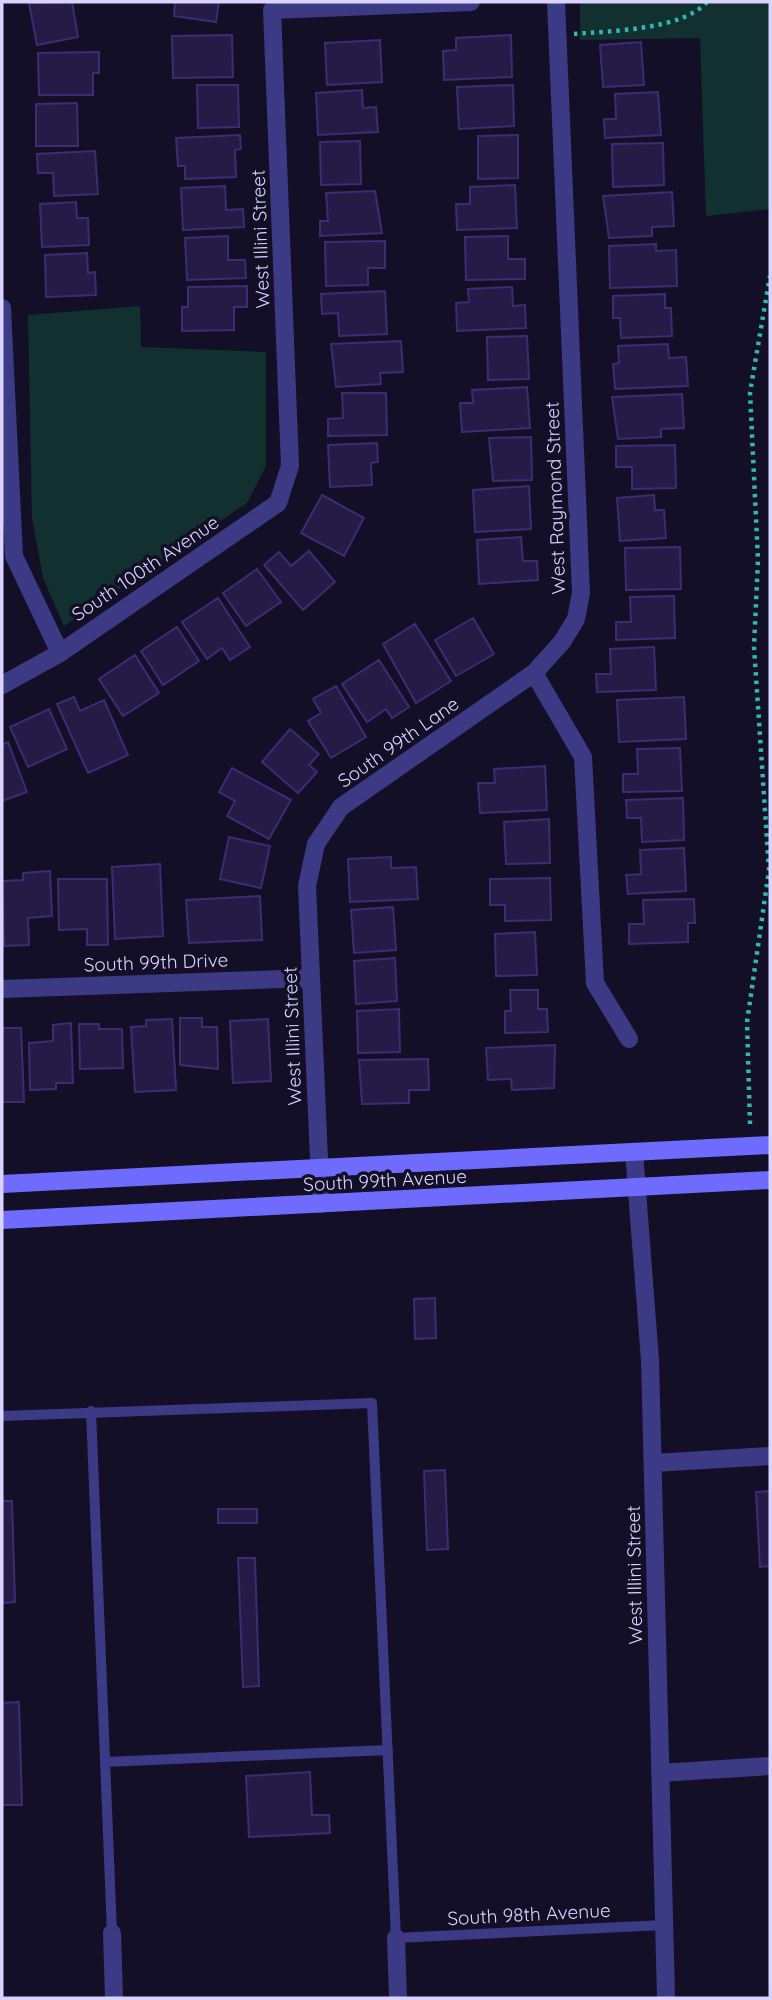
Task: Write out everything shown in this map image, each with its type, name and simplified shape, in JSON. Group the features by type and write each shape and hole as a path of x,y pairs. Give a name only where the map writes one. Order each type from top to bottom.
{"main road":[{"name":"South 99th Avenue","path":"2,1184 770,1145"},
{"name":"South 99th Avenue","path":"2,1220 770,1180"}],"street":[{"name":"West Illini Street","path":"290,466 272,10 471,2"},
{"name":"West Raymond Street","path":"534,673 562,642 576,619 581,593 556,2"},
{"path":"2,308 14,556 60,653"},
{"name":"South 100th Avenue","path":"2,685 60,653 278,503 290,466"},
{"name":"South 99th Lane","path":"309,866 322,831 341,807 534,673"},
{"path":"534,673 583,757 595,983 629,1039"},
{"name":"West Illini Street","path":"309,866 321,1204"},
{"name":"South 99th Drive","path":"2,989 311,978"},
{"name":"West Illini Street","path":"634,1152 650,1360 666,1998"},
{"path":"653,1463 770,1456"},
{"path":"660,1773 770,1766"},
{"path":"112,1933 114,1998"},
{"path":"396,1938 398,1998"}],"lane":[{"path":"2,1416 372,1403 396,1938"},
{"path":"91,1411 112,1933"},
{"path":"105,1762 388,1750"},
{"name":"South 98th Avenue","path":"396,1938 664,1925"}],"path":[{"path":"558,34 624,30 659,24 686,16 707,2"},
{"path":"751,1124 747,1022 769,870 754,647 758,560 750,392 770,276"}],"green space":[{"path":"580,2 770,2 770,209 706,216 700,38 580,40"},
{"path":"140,306 141,347 266,352 266,466 247,503 64,626 43,578 32,518 28,315"}],"building":[{"path":"72,2 78,37 37,45 29,3"},
{"path":"175,2 219,2 216,22 174,16"},
{"path":"232,35 233,77 173,78 172,36"},
{"path":"511,35 512,77 444,80 443,51 456,50 456,38"},
{"path":"380,40 382,82 327,85 325,43"},
{"path":"641,42 644,85 603,87 600,45"},
{"path":"99,52 99,73 93,73 93,95 39,95 38,53"},
{"path":"197,85 238,85 239,127 198,128"},
{"path":"513,85 514,126 459,129 457,87"},
{"path":"362,90 363,108 376,107 378,132 318,135 316,93"},
{"path":"658,92 661,135 605,138 604,119 616,119 615,94"},
{"path":"77,103 78,146 36,146 36,104"},
{"path":"240,135 241,149 235,150 236,177 185,179 185,166 178,166 176,138"},
{"path":"518,135 518,178 478,179 478,136"},
{"path":"360,141 361,184 321,185 320,142"},
{"path":"663,143 664,185 613,187 612,144"},
{"path":"95,151 98,194 54,196 53,173 38,173 37,154"},
{"path":"515,185 517,228 457,230 456,204 470,204 470,187"},
{"path":"225,186 226,210 243,209 244,227 183,230 181,188"},
{"path":"375,191 382,233 320,236 320,221 328,221 326,193"},
{"path":"672,192 674,226 652,227 652,236 609,238 603,196"},
{"path":"76,202 77,218 88,218 89,245 42,247 40,204"},
{"path":"228,236 228,260 245,260 246,278 187,280 185,238"},
{"path":"508,236 508,259 525,259 525,279 466,280 465,237"},
{"path":"385,241 385,268 368,268 368,285 326,286 325,242"},
{"path":"656,244 656,251 676,250 677,286 610,288 609,246"},
{"path":"87,253 88,273 95,272 96,295 46,297 45,255"},
{"path":"247,286 247,307 234,307 234,330 182,331 182,307 188,307 188,287"},
{"path":"512,287 513,306 525,305 526,328 457,331 456,303 469,302 468,289"},
{"path":"385,291 387,334 339,336 338,313 322,314 321,294"},
{"path":"665,294 665,308 671,308 672,336 621,338 620,318 613,318 613,296"},
{"path":"527,336 529,379 488,380 487,337"},
{"path":"401,341 403,372 380,373 381,384 336,387 331,344"},
{"path":"668,344 669,358 686,357 688,386 615,389 613,364 619,363 618,346"},
{"path":"527,387 530,428 462,432 460,403 473,403 472,390"},
{"path":"342,393 386,393 387,435 328,436 328,419 343,418"},
{"path":"682,394 684,428 661,429 661,437 618,439 612,397"},
{"path":"531,437 532,480 493,481 489,438"},
{"path":"377,443 378,462 371,463 372,485 330,487 328,445"},
{"path":"675,445 676,488 632,489 632,467 616,467 616,446"},
{"path":"529,486 531,529 475,532 473,490"},
{"path":"322,495 364,518 344,556 301,533"},
{"path":"654,495 655,510 664,510 666,538 620,541 617,498"},
{"path":"521,537 523,561 537,561 538,580 479,584 477,540"},
{"path":"680,547 681,589 626,590 625,548"},
{"path":"309,551 335,582 303,610 264,565 279,552 291,566"},
{"path":"257,569 281,602 246,626 223,593"},
{"path":"674,596 675,638 616,640 616,622 631,622 630,597"},
{"path":"218,598 250,647 230,660 222,648 207,659 182,622"},
{"path":"473,618 494,654 456,676 435,640"},
{"path":"415,624 451,681 416,703 383,644"},
{"path":"177,627 199,661 163,685 141,651"},
{"path":"654,647 656,690 597,692 596,674 611,674 610,649"},
{"path":"135,655 159,693 123,716 99,679"},
{"path":"379,660 409,707 392,718 386,709 367,722 342,684"},
{"path":"336,686 366,737 331,758 308,721 321,713 313,699"},
{"path":"74,697 80,711 104,700 128,755 88,773 57,704"},
{"path":"684,697 686,739 619,742 617,700"},
{"path":"49,709 67,749 28,767 10,727"},
{"path":"290,729 319,754 309,765 317,772 298,793 262,762"},
{"path":"8,742 27,792 2,801 2,745"},
{"path":"680,748 682,791 623,792 623,774 638,774 637,749"},
{"path":"545,766 547,810 480,813 478,783 495,783 494,769"},
{"path":"232,768 291,800 269,839 227,816 235,801 219,792"},
{"path":"683,798 684,840 642,842 641,818 627,818 626,800"},
{"path":"549,819 550,863 506,864 504,822"},
{"path":"229,837 270,846 261,888 220,879"},
{"path":"684,848 686,891 628,894 626,875 641,874 640,850"},
{"path":"391,857 391,868 416,867 418,899 350,902 348,859"},
{"path":"160,864 163,936 115,939 112,867"},
{"path":"50,871 52,916 28,918 29,945 4,946 2,881 23,880 23,873"},
{"path":"550,878 551,920 505,921 505,905 490,905 490,879"},
{"path":"58,879 107,879 108,945 87,945 87,929 59,930"},
{"path":"260,896 262,940 189,943 186,900"},
{"path":"694,899 695,923 688,923 688,942 629,944 629,924 644,924 643,900"},
{"path":"393,907 396,950 354,953 351,910"},
{"path":"535,932 537,975 496,976 495,934"},
{"path":"395,958 397,1001 356,1004 354,961"},
{"path":"510,990 538,990 538,1009 547,1009 548,1032 505,1033 505,1011 511,1011"},
{"path":"399,1009 400,1052 358,1053 357,1011"},
{"path":"180,1018 202,1018 202,1027 217,1027 218,1069 180,1065"},
{"path":"172,1019 176,1090 135,1092 131,1027 146,1026 146,1020"},
{"path":"268,1019 271,1081 233,1083 230,1021"},
{"path":"71,1023 73,1083 56,1083 56,1089 30,1090 29,1043 53,1041 53,1025"},
{"path":"79,1024 99,1024 99,1029 122,1029 123,1068 80,1069"},
{"path":"2,1028 21,1028 24,1102 2,1102"},
{"path":"555,1045 554,1088 512,1090 511,1079 488,1080 486,1048"},
{"path":"428,1059 429,1090 409,1090 409,1103 362,1104 359,1060"},
{"path":"435,1298 436,1338 415,1339 414,1299"},
{"path":"445,1470 448,1549 427,1550 424,1471"},
{"path":"770,1491 770,1566 760,1567 756,1492"},
{"path":"2,1501 12,1501 15,1602 2,1603"},
{"path":"218,1509 257,1509 257,1523 218,1523"},
{"path":"238,1558 255,1558 259,1686 243,1687"},
{"path":"19,1702 22,1805 2,1805 2,1703"},
{"path":"310,1772 312,1815 329,1815 330,1833 249,1837 246,1776"}]}
